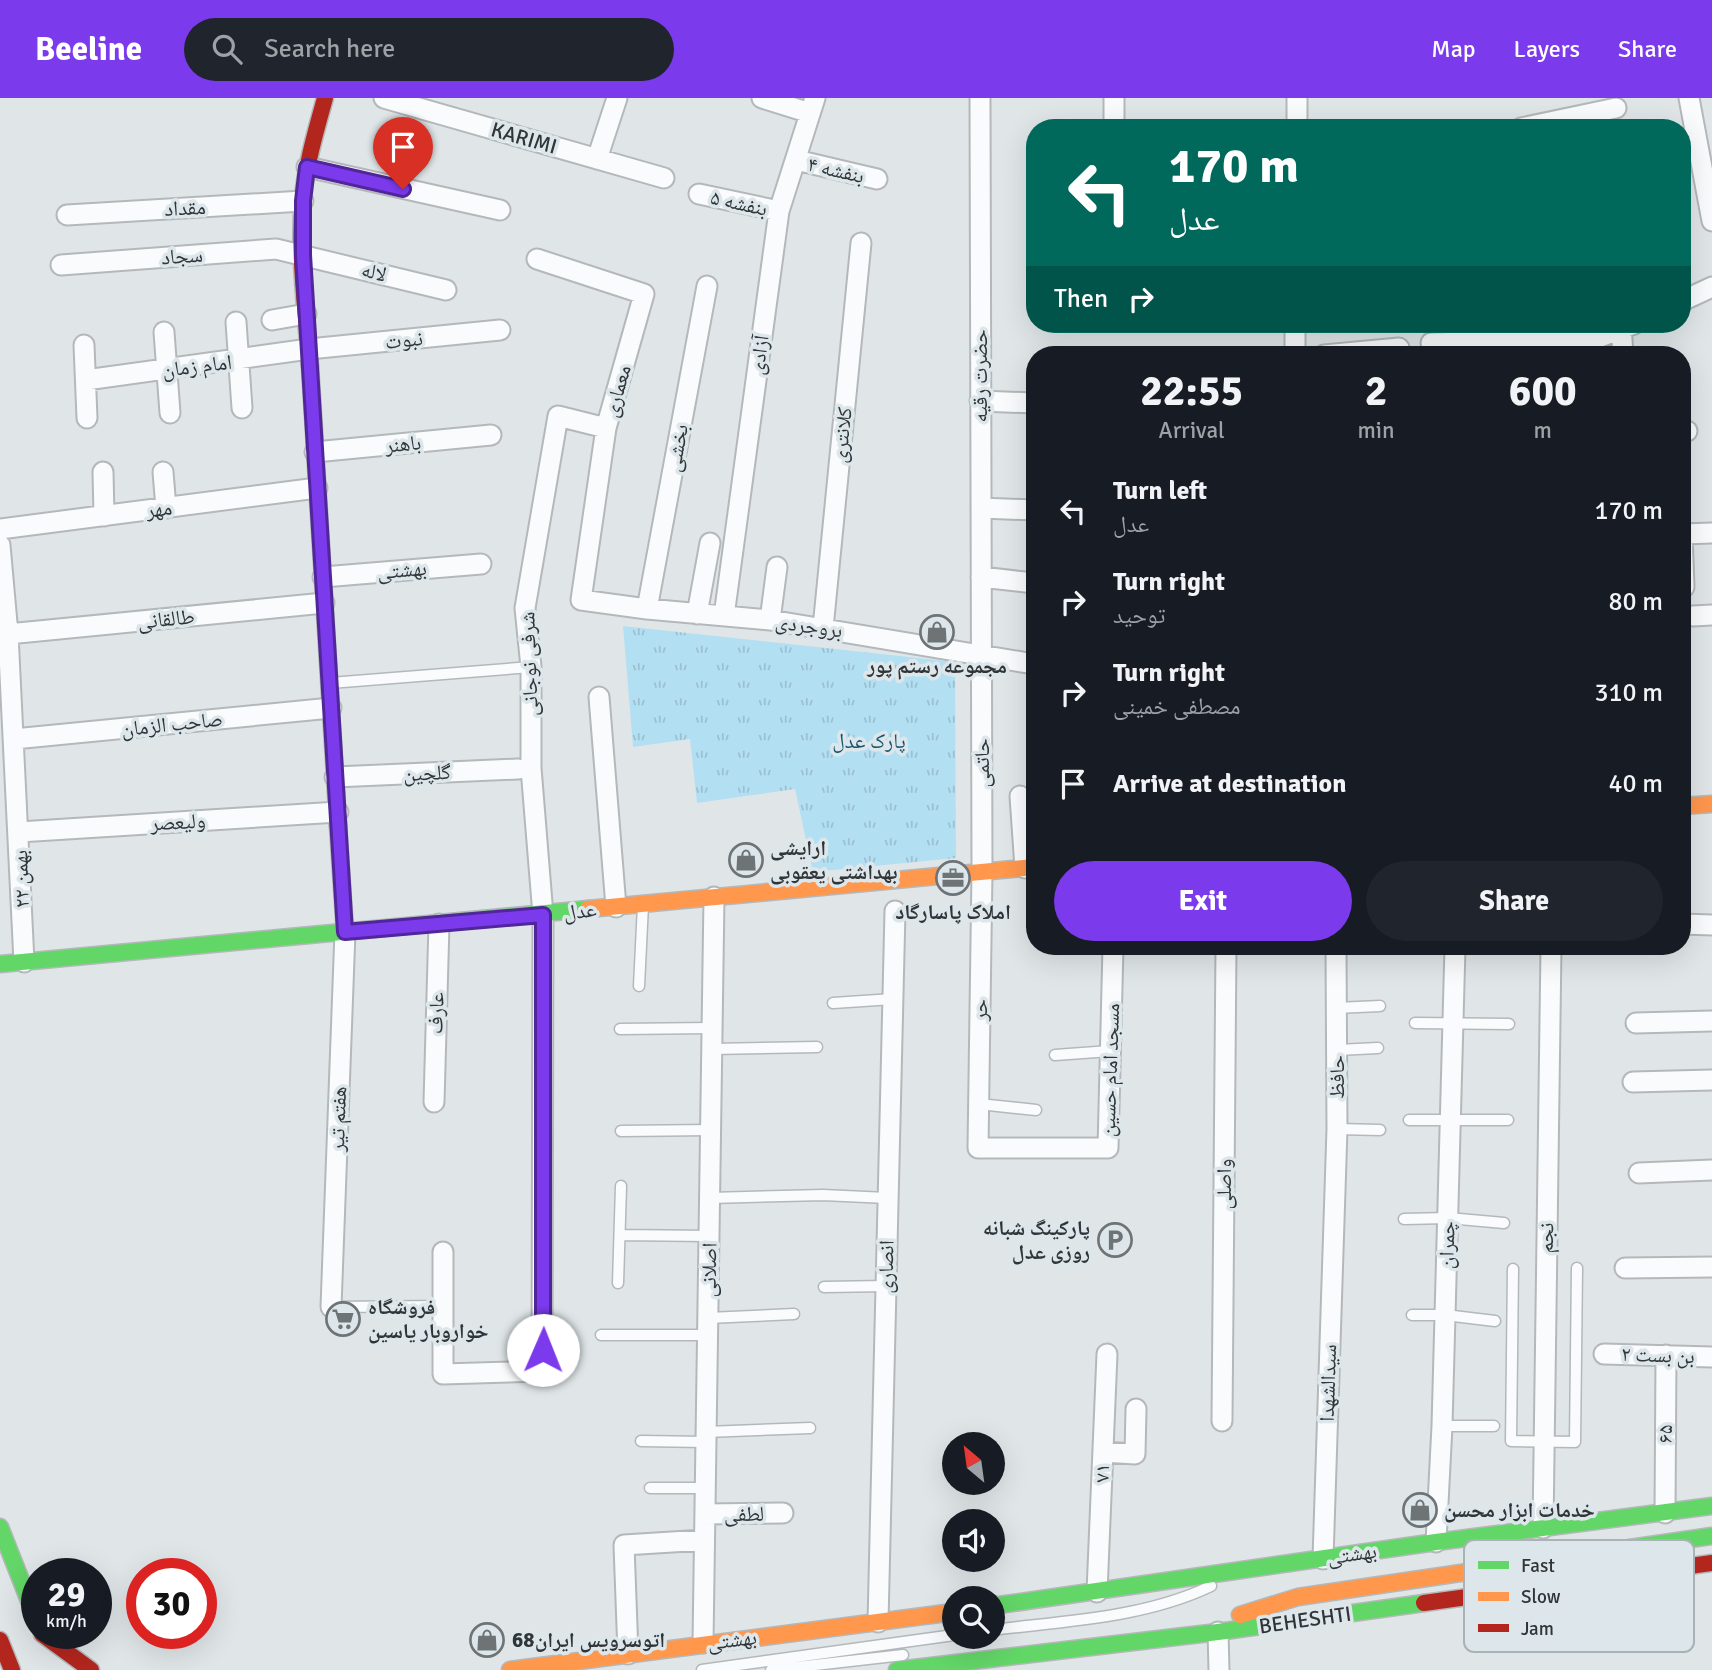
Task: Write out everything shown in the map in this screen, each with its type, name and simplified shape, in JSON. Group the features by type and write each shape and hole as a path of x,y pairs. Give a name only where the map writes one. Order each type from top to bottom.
{"main road":[{"path":"325,98 307,167 303,201 303,255 345,932"},
{"path":"1691,805 1712,804"},
{"name":"عدل","path":"0,964 1026,868"},
{"name":"بهشتى","path":"1005,1604 1436,1542 1712,1506"},
{"path":"0,1527 21,1581"},
{"path":"1685,1540 1712,1536"},
{"path":"1191,1635 1256,1609 1298,1597 1464,1573"},
{"name":"BEHESHTI","path":"897,1670 1218,1632 1464,1598"},
{"name":"بهشتى","path":"510,1670 942,1614"},
{"path":"0,1640 12,1670"},
{"path":"47,1649 50,1658"},
{"path":"65,1649 91,1670"}],"street":[{"name":"KARIMI","path":"384,98 664,178"},
{"path":"597,159 617,98"},
{"path":"762,98 813,105"},
{"name":"حضرت رقیه","path":"980,98 981,654"},
{"path":"1114,98 1114,119"},
{"path":"1297,98 1297,119"},
{"path":"1689,98 1712,220"},
{"name":"آزادی","path":"724,616 779,211 813,105"},
{"path":"1558,119 1616,108"},
{"name":"بنفشه ۴","path":"796,160 877,179"},
{"path":"307,167 500,210"},
{"name":"بنفشه ۵","path":"699,194 779,211"},
{"name":"مقداد","path":"67,215 303,201"},
{"name":"کلانتری","path":"823,628 860,243"},
{"name":"سجاد","path":"61,265 276,249 303,255"},
{"name":"لاله","path":"303,255 446,290"},
{"name":"معماری","path":"537,259 644,295 606,428 581,600"},
{"name":"بخشی","path":"647,609 707,286"},
{"path":"1691,297 1712,287"},
{"path":"272,320 306,314"},
{"path":"236,322 242,408"},
{"name":"نبوت","path":"309,349 500,330"},
{"path":"164,332 170,413"},
{"path":"1524,346 1597,338 1609,333"},
{"path":"1431,343 1476,346"},
{"path":"84,345 87,418"},
{"name":"امام زمان","path":"86,380 309,349"},
{"path":"980,401 1026,403"},
{"name":"شرفی نوجانی","path":"443,1306 443,1374 542,1371 543,915 531,768 531,667 525,608 558,416 606,428"},
{"name":"باهنر","path":"315,452 491,435"},
{"path":"103,472 104,516"},
{"path":"163,472 166,508"},
{"name":"مهر","path":"0,529 317,488"},
{"path":"981,508 1026,509"},
{"path":"1691,534 1712,533"},
{"path":"697,614 710,543"},
{"name":"۲۲ بهمن","path":"0,545 8,634 24,962"},
{"name":"بهشتی","path":"323,577 481,564"},
{"path":"770,620 777,567"},
{"path":"981,577 1026,582"},
{"name":"بروجردی","path":"581,600 770,620 1026,662"},
{"name":"طالقانی","path":"8,634 324,603"},
{"name":"حاتمی","path":"981,654 982,872"},
{"path":"599,697 615,906"},
{"name":"صاحب الزمان","path":"14,739 331,708"},
{"name":"گلچین","path":"335,777 518,769"},
{"path":"1020,796 1026,839"},
{"name":"ولیعصر","path":"19,832 338,813"},
{"name":"حر","path":"978,1148 982,872"},
{"name":"اصلانی","path":"703,1643 714,897"},
{"name":"انصاری","path":"878,1622 895,911"},
{"name":"عارف","path":"434,1102 439,924"},
{"path":"1691,924 1712,925"},
{"name":"هفتم تیر","path":"331,1307 345,932"},
{"name":"مسجد امام حسین","path":"978,1148 1108,1148 1113,955"},
{"name":"واصلی","path":"1222,1421 1226,955"},
{"name":"حافظ","path":"1334,1208 1337,1129 1336,955"},
{"name":"چمران","path":"1436,1542 1442,1426 1455,955"},
{"name":"نجم","path":"1543,1528 1551,955"},
{"path":"1636,1023 1712,1021"},
{"path":"1633,1082 1712,1080"},
{"path":"1639,1173 1712,1170"},
{"name":"سیدالشهدا","path":"1323,1559 1334,1208"},
{"path":"443,1252 443,1306"},
{"path":"1625,1268 1712,1267"},
{"name":"۷۱","path":"1097,1592 1107,1354"},
{"name":"بن بست ۲","path":"1604,1354 1712,1357"},
{"name":"۶۵","path":"1665,1355 1665,1513"},
{"path":"1103,1452 1135,1454 1136,1409"},
{"name":"لطفی","path":"705,1514 783,1513"},
{"path":"628,1654 624,1545 704,1540"},
{"path":"1218,1632 1219,1670"}],"lane":[{"path":"330,683 531,667"},
{"path":"639,986 643,904"},
{"path":"833,1003 893,999"},
{"path":"1336,1008 1380,1006"},
{"path":"1415,1023 1509,1024"},
{"path":"620,1029 712,1028"},
{"path":"712,1049 817,1047"},
{"path":"1336,1050 1378,1048"},
{"path":"1055,1055 1110,1051"},
{"path":"979,1104 1036,1110"},
{"path":"1409,1120 1507,1120"},
{"path":"1337,1129 1380,1130"},
{"path":"621,1131 711,1130"},
{"path":"618,1283 621,1186"},
{"path":"710,1198 823,1195 887,1198"},
{"path":"1404,1219 1448,1218 1504,1223"},
{"path":"620,1235 709,1236"},
{"path":"1513,1269 1511,1441 1575,1442 1577,1268"},
{"path":"824,1287 886,1286"},
{"path":"331,1307 443,1306"},
{"path":"601,1335 708,1327 794,1314"},
{"path":"1412,1315 1445,1315 1495,1321"},
{"path":"1442,1426 1494,1426"},
{"path":"641,1441 810,1428"},
{"path":"650,1488 705,1488"},
{"path":"1005,1628 1147,1608 1193,1594 1243,1570"},
{"path":"702,1670 942,1637"},
{"path":"771,1670 915,1654"},
{"path":"941,1654 992,1658"}],"green space":[{"name":"پارک عدل","path":"623,626 955,662 956,858 813,872 795,789 697,803 690,739 633,747"}],"traffic: fast":[{"path":"310,366 338,826"},
{"path":"0,964 588,909"},
{"path":"1005,1604 1436,1542 1712,1506"},
{"path":"0,1527 21,1580"},
{"path":"1685,1540 1712,1536"},
{"path":"897,1670 1218,1632 1424,1603"}],"traffic: slow":[{"path":"1691,805 1712,804"},
{"path":"338,826 345,932"},
{"path":"588,909 1026,868"},
{"path":"1240,1615 1298,1597 1464,1572"},
{"path":"510,1670 942,1614"}],"traffic: jam":[{"path":"310,366 301,240 303,198 306,173 325,98"},
{"path":"1694,1566 1712,1563"},
{"path":"1424,1603 1464,1597"},
{"path":"0,1640 12,1670"},
{"path":"62,1649 91,1670"}],"place":[{"name":"مجموعه رستم پور","path":"937,632"},
{"name":"ارایشی بهداشتی یعقوبی","path":"746,860"},
{"name":"املاک پاسارگاد","path":"953,878"},
{"name":"پارکینگ شبانه روزی عدل","path":"1115,1240"},
{"name":"فروشگاه خواروبار یاسین","path":"343,1319"},
{"name":"خدمات ابزار محسن","path":"1420,1510"},
{"name":"اتوسرویس ایران68","path":"487,1640"}],"route":[{"path":"403,189 307,167 303,201 303,255 345,932 543,915 543,1350"}]}
